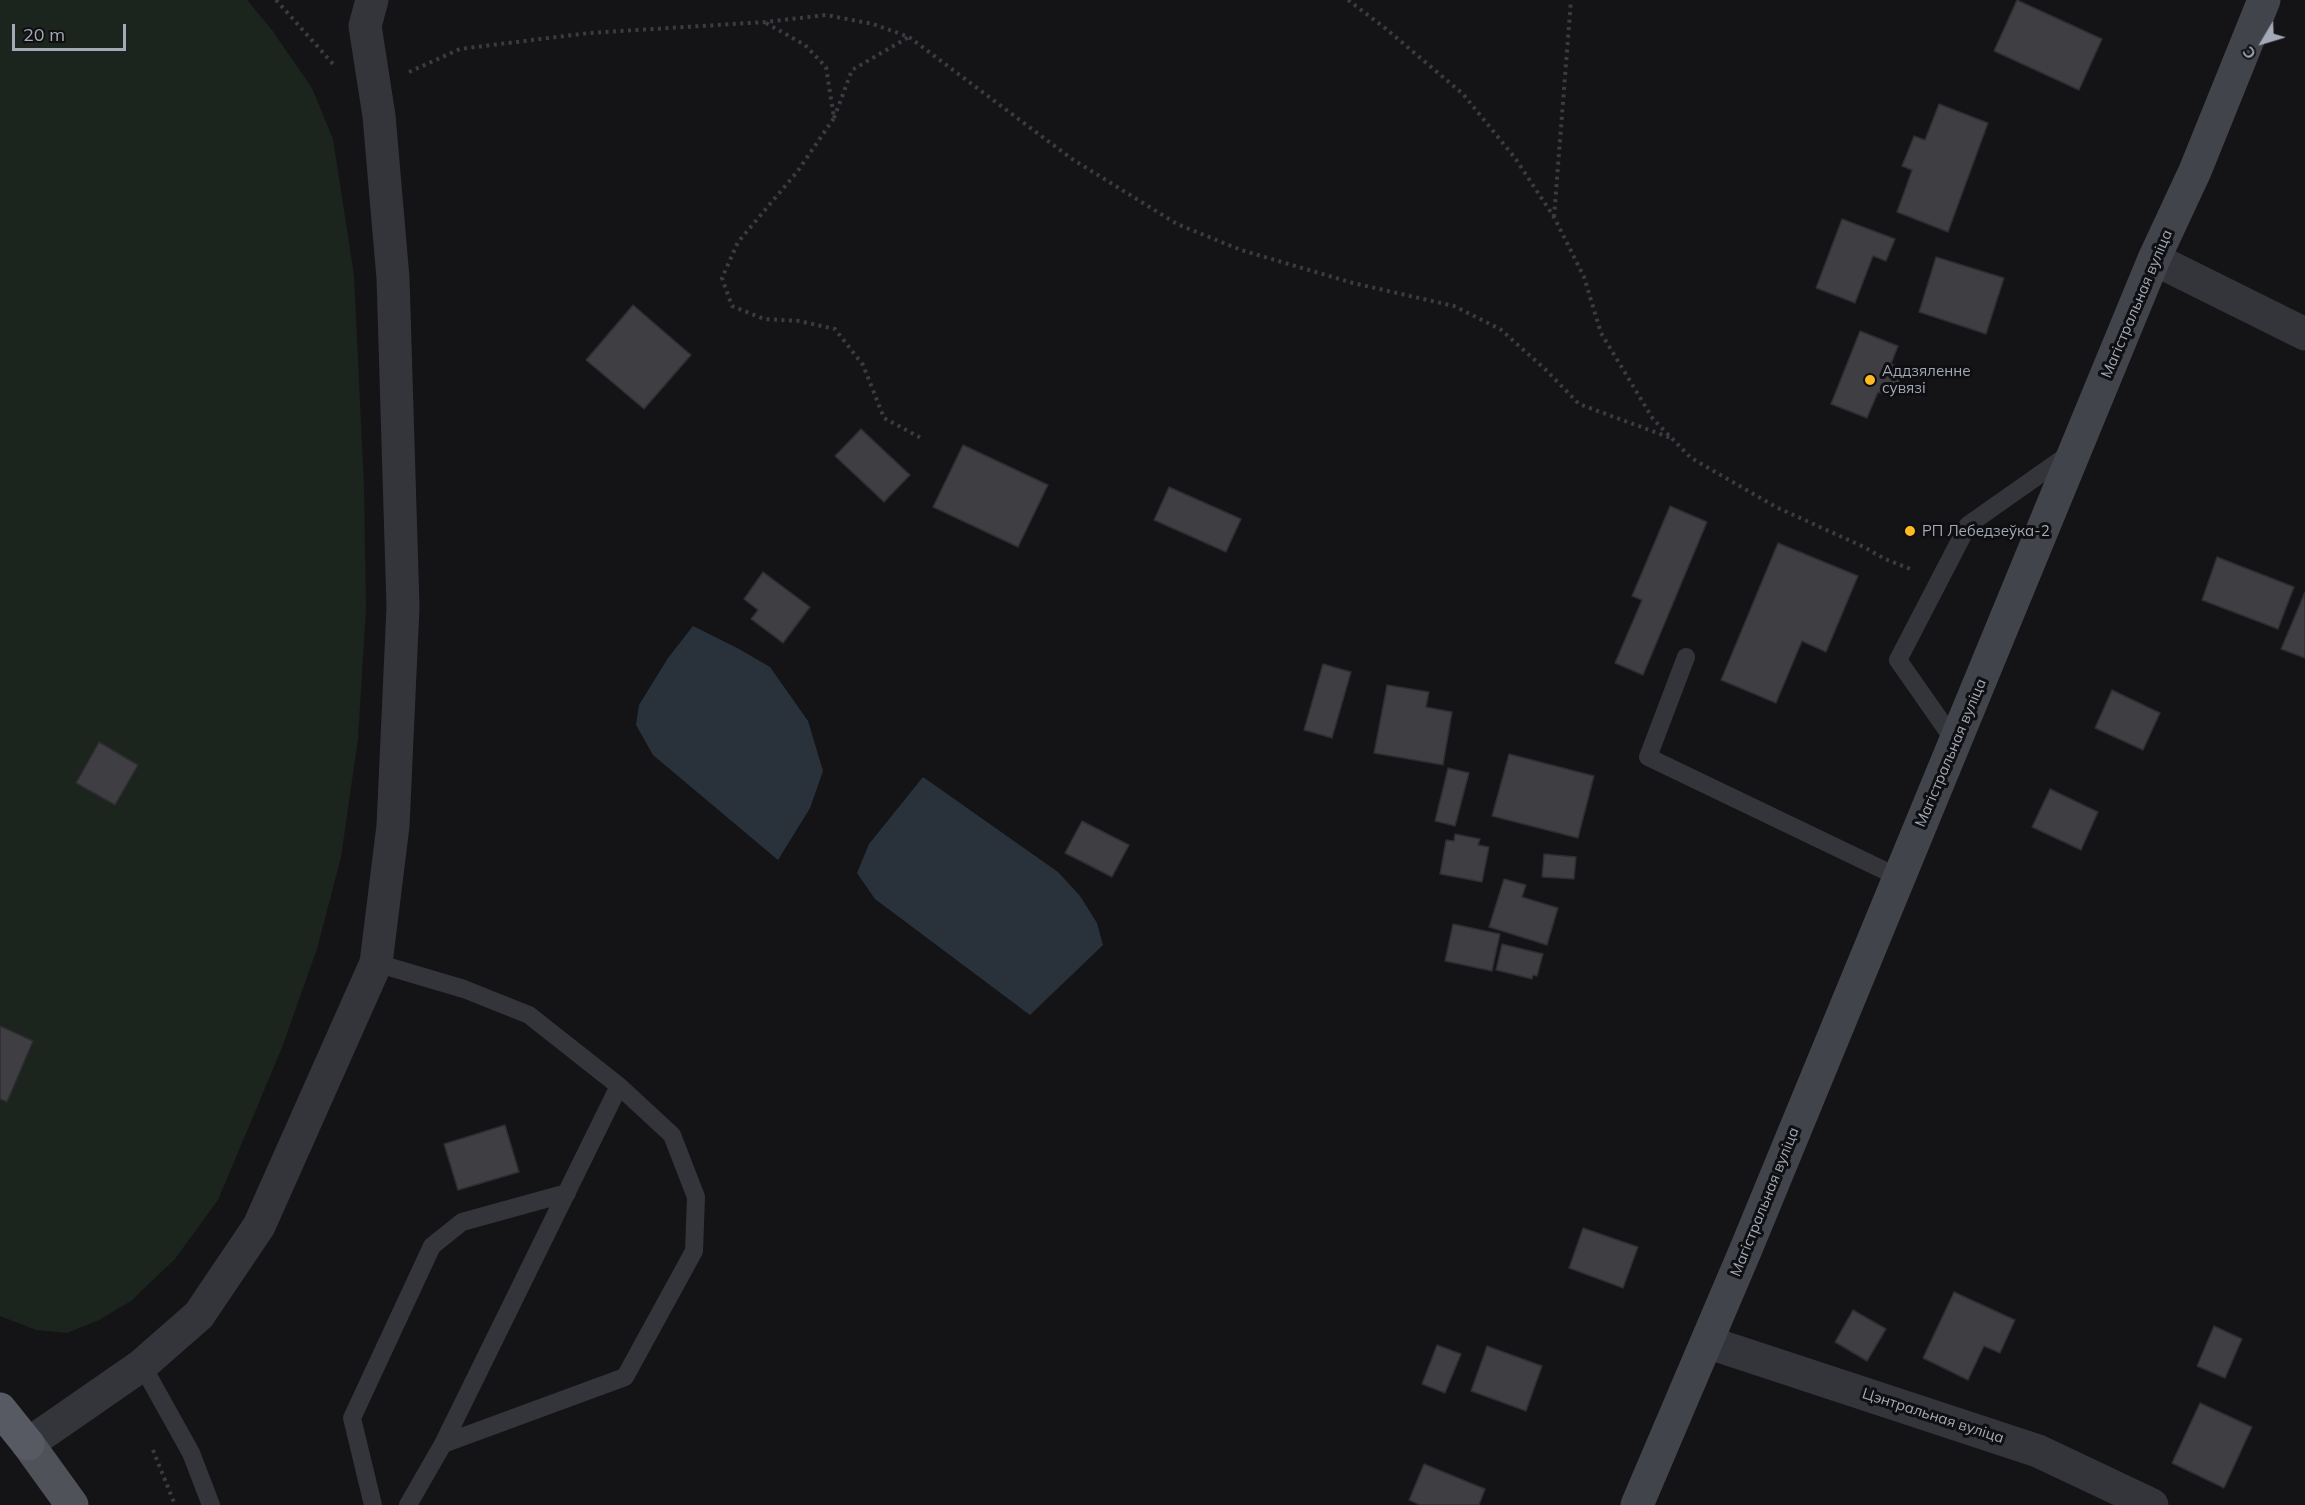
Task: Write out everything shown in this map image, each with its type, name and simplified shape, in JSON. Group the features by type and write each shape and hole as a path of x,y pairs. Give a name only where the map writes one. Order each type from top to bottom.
{"highway":[{"path":"0,1409 28,1444"}],"main road":[{"name":"Магістральная вуліца","path":"1637,1505 1956,743 2154,259 2195,171 2264,0"},
{"path":"28,1444 72,1505"}],"street":[{"path":"28,1444 142,1365 199,1315 259,1226 376,963 393,826 403,607 393,278 379,116 366,26 372,0"},
{"path":"2154,259 2305,334"},
{"name":"Цэнтральная вуліца","path":"1707,1342 2038,1451 2152,1505"}],"lane":[{"path":"1956,743 1898,660 1968,525 2076,448"},
{"path":"1686,657 1648,757 1898,877"},
{"path":"376,963 464,989 529,1015 619,1086 672,1135 696,1197 694,1251 625,1377 443,1444"},
{"path":"408,1505 443,1444 619,1086"},
{"path":"373,1505 352,1418 432,1246 462,1222 567,1193"},
{"path":"142,1365 191,1454 211,1505"}],"path":[{"path":"276,0 339,71"},
{"path":"1348,0 1463,94 1515,158 1554,217 1584,277 1601,333 1653,419 1691,458 1776,507 1885,559 1939,581"},
{"path":"1554,217 1571,0"},
{"path":"379,116 410,70 460,49 589,33 765,22 826,15 873,24 909,37 1072,159 1177,224 1241,250 1353,283 1454,306 1500,329 1546,370 1579,404 1671,438"},
{"path":"765,22 805,45 826,67 834,118"},
{"path":"909,37 852,70 834,118 797,172 738,242 722,278 732,306 764,319 799,321 836,329 863,365 884,418 921,438"}],"shaded area":[{"path":"0,0 247,0 272,30 312,88 333,139 354,275 364,486 366,608 358,739 341,857 317,949 281,1050 218,1200 175,1259 131,1301 99,1320 67,1333 36,1330 0,1316"},
{"path":"693,626 770,667 808,721 823,771 810,808 778,860 653,755 636,725 639,705 668,658"},
{"path":"923,777 1058,872 1080,896 1097,923 1103,945 1030,1015 875,899 857,873 869,844"}],"building":[{"path":"2017,0 2102,39 2079,90 1994,51"},
{"path":"1939,104 1988,123 1948,232 1897,212 1912,170 1902,166 1914,136 1925,140"},
{"path":"1842,219 1895,239 1886,261 1873,256 1855,303 1816,288"},
{"path":"1936,257 2004,278 1986,334 1919,312"},
{"path":"633,305 691,355 644,409 586,360"},
{"name":"Аддзяленне сувязі","path":"1860,331 1898,346 1891,364 1904,369 1893,398 1878,392 1867,418 1831,404"},
{"path":"861,429 910,475 884,502 835,456"},
{"path":"963,445 1048,485 1018,547 933,507"},
{"path":"1169,487 1241,519 1226,552 1154,520"},
{"path":"1670,506 1707,522 1643,675 1615,663 1642,600 1632,596"},
{"path":"1778,543 1858,576 1826,652 1802,641 1776,703 1721,680"},
{"path":"2217,557 2294,587 2278,629 2202,600"},
{"path":"763,572 810,607 783,643 751,619 758,610 744,599"},
{"path":"2305,592 2305,658 2281,649"},
{"path":"1323,664 1351,672 1332,738 1304,730"},
{"path":"1387,685 1429,692 1426,707 1452,712 1443,765 1374,753"},
{"path":"2112,690 2160,713 2143,750 2095,728"},
{"path":"99,742 138,765 115,805 76,783"},
{"path":"1509,754 1594,776 1578,838 1492,816"},
{"path":"1448,768 1469,773 1455,826 1435,821"},
{"path":"2050,789 2098,812 2081,850 2032,827"},
{"path":"1082,821 1129,845 1112,877 1065,853"},
{"path":"1455,834 1480,839 1478,845 1489,847 1482,882 1440,874 1446,840 1454,841"},
{"path":"1544,854 1576,857 1574,879 1542,877"},
{"path":"1504,879 1526,885 1522,897 1558,908 1547,945 1489,927"},
{"path":"1453,924 1500,934 1492,971 1445,961"},
{"path":"1502,944 1543,954 1537,976 1533,975 1532,979 1496,970"},
{"path":"0,1026 33,1041 7,1102 0,1099"},
{"path":"505,1125 519,1172 458,1190 444,1144"},
{"path":"1583,1228 1638,1247 1623,1288 1569,1268"},
{"path":"1954,1292 2015,1320 2000,1353 1984,1346 1968,1380 1923,1358"},
{"path":"1853,1310 1886,1329 1867,1361 1835,1342"},
{"path":"2214,1326 2242,1339 2225,1378 2197,1366"},
{"path":"1437,1345 1461,1354 1445,1393 1422,1384"},
{"path":"1487,1346 1542,1366 1526,1411 1471,1391"},
{"path":"2200,1403 2252,1427 2224,1488 2172,1463"},
{"path":"1424,1464 1485,1489 1479,1505 1420,1505 1409,1500"}],"place":[{"name":"Аддзяленне сувязі","path":"1870,380"},
{"name":"РП Лебедзеўка-2","path":"1910,531"}]}
